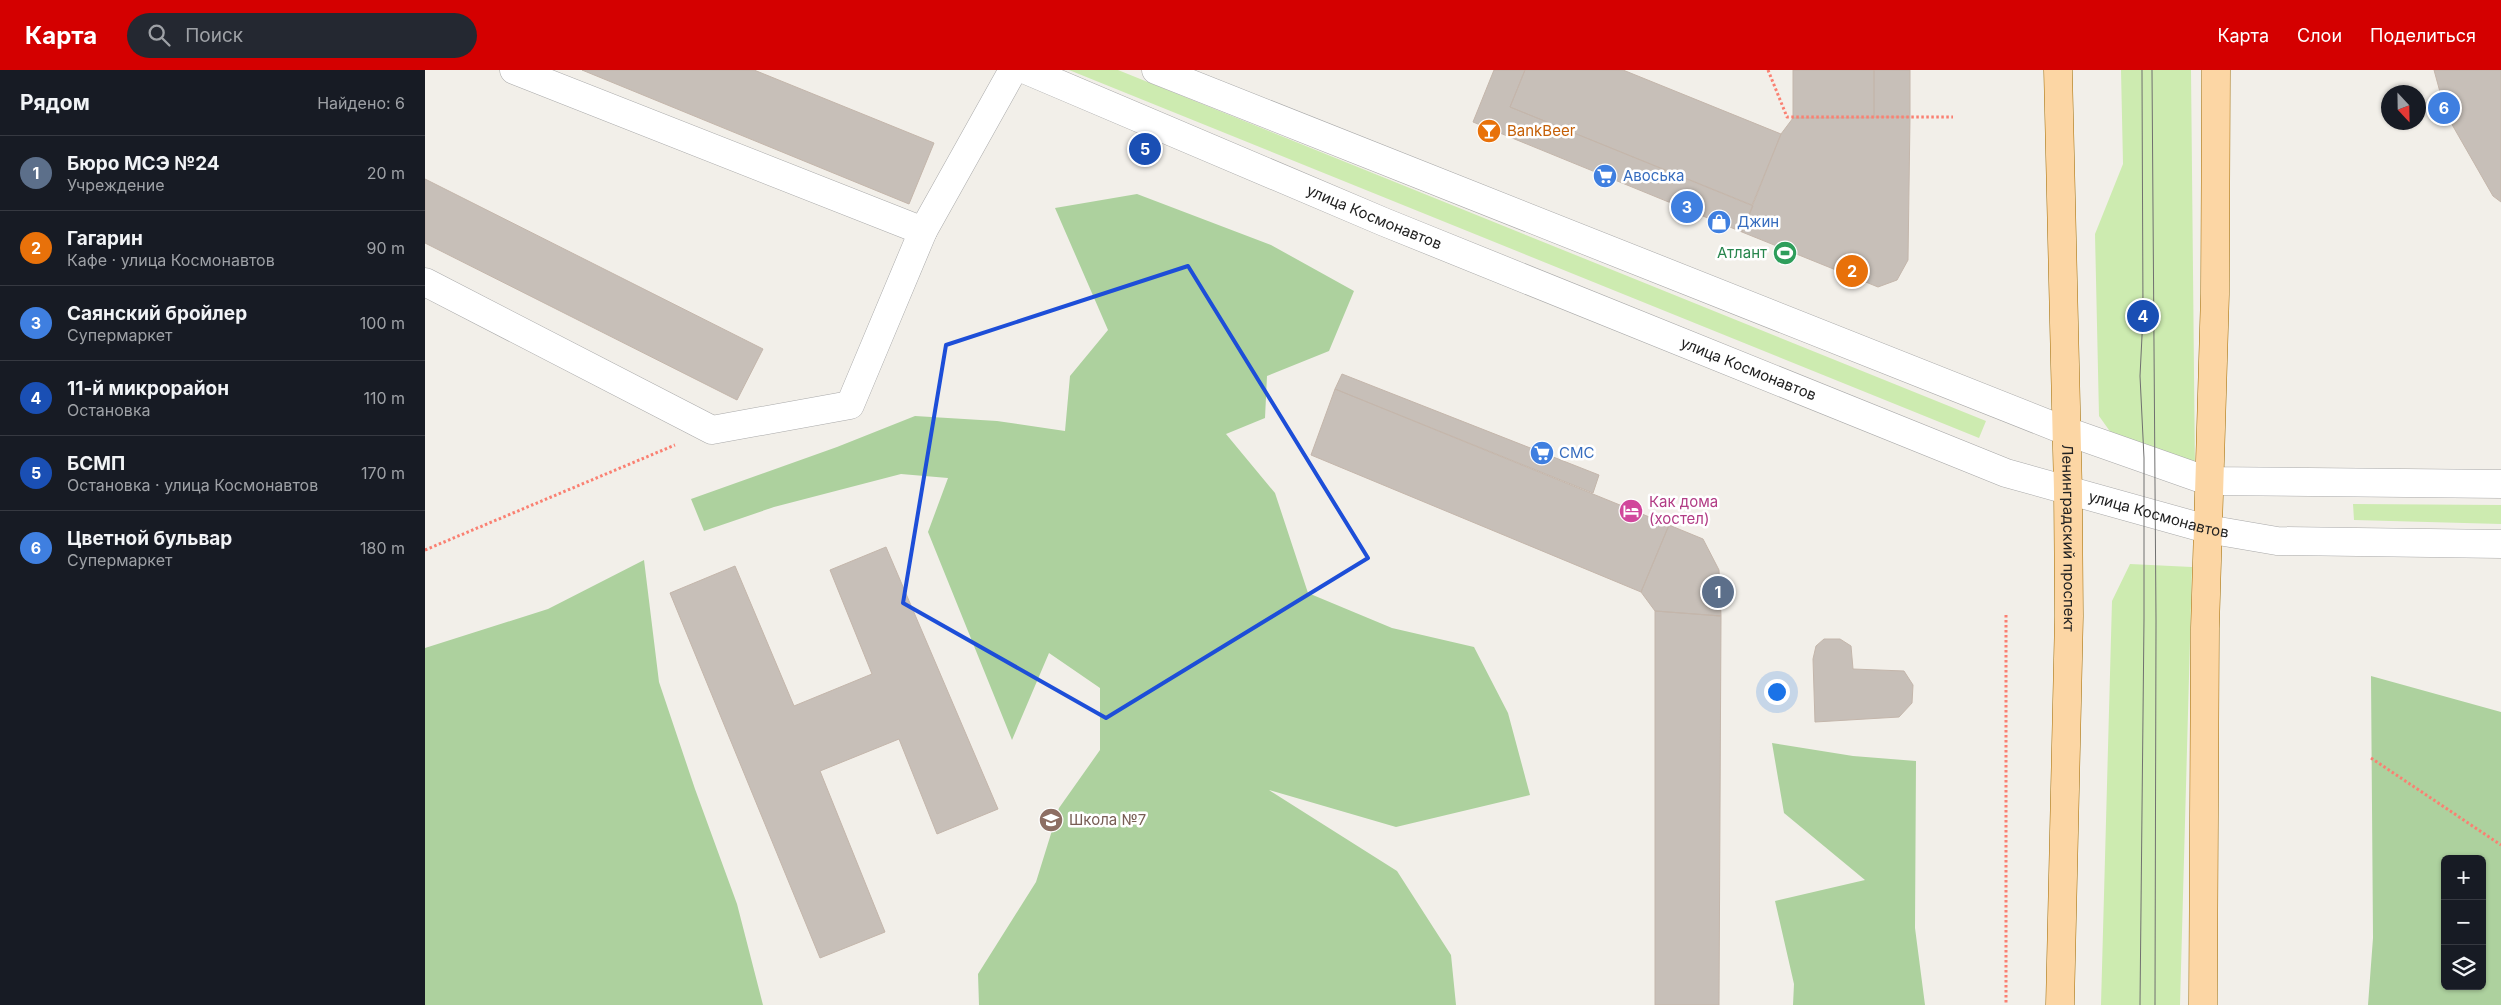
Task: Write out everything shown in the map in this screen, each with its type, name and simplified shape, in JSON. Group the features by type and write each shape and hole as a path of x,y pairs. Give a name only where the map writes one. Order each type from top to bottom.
{"main road":[{"name":"Ленинградский проспект","path":"2058,70 2068,491 2069,616 2060,1005"},
{"path":"2203,1005 2207,528 2215,294 2216,70"}],"street":[{"path":"514,70 923,231"},
{"path":"425,282 712,430 850,405 923,231 1013,70"},
{"name":"улица Космонавтов","path":"1027,70 1384,222 1995,468 2068,491 2207,528 2277,541 2501,544"},
{"path":"1156,70 2066,431 2208,481 2501,484"}],"path":[{"path":"1768,70 1787,117 1953,117"},
{"path":"425,550 712,430"},
{"path":"2006,615 2006,1005"},
{"path":"2371,758 2501,845"}],"highlighted area":[{"path":"1188,266 1368,558 1106,718 903,603 946,345"}],"green space":[{"path":"1069,70 1118,70 1986,421 1979,438"},
{"path":"2121,70 2191,70 2195,472 2124,451 2099,416 2095,234 2123,164"},
{"path":"1137,194 1271,245 1354,291 1329,351 1267,376 1265,418 1226,434 1275,493 1308,593 1392,628 1474,647 1508,713 1530,795 1396,827 1269,790 1397,871 1451,955 1456,1005 979,1005 978,974 1036,882 1059,808 1100,750 1100,688 1049,653 1012,740 928,532 948,478 901,474 774,507 704,531 691,499 837,447 915,416 997,421 1065,431 1070,376 1108,330 1055,208"},
{"path":"2353,504 2501,505 2501,524 2354,520"},
{"path":"644,560 659,682 695,789 737,904 763,1005 425,1005 425,648 548,609"},
{"path":"2130,564 2192,567 2180,1005 2101,1005 2112,601"},
{"path":"2371,676 2501,712 2501,1005 2368,1005 2373,938"},
{"path":"1772,743 1853,756 1916,761 1915,928 1925,1005 1793,1005 1794,984 1775,901 1865,880 1784,813"}],"building":[{"path":"582,70 754,70 934,143 909,204"},
{"path":"1494,70 1525,70 1510,107 1753,206 1742,232 1473,122"},
{"path":"1525,70 1623,70 1781,134 1752,205 1510,107"},
{"path":"1793,70 1874,70 1874,118 1793,118"},
{"path":"1874,70 1910,70 1910,117 1874,117"},
{"path":"2434,70 2501,70 2501,202 2493,196 2446,114"},
{"path":"1910,117 1908,260 1897,280 1878,287 1742,232 1781,134 1793,118"},
{"path":"425,179 763,349 737,400 425,243"},
{"path":"1342,374 1599,475 1593,493 1335,389"},
{"path":"1335,389 1669,525 1641,592 1311,455"},
{"path":"1669,525 1703,539 1719,570 1721,616 1655,611 1641,592"},
{"path":"886,547 998,809 937,834 899,739 820,771 885,932 820,958 670,593 735,566 794,706 872,674 830,570"},
{"path":"1655,611 1721,616 1719,1005 1655,1005"},
{"path":"1824,639 1840,639 1851,646 1853,669 1904,671 1913,685 1912,703 1899,717 1815,722 1813,659 1816,646"}],"tram line":[{"path":"2140,1005 2144,619 2144,458 2140,376 2143,316 2142,70"},
{"path":"2152,70 2156,621 2155,1005"}],"place":[{"name":"Цветной бульвар","path":"2444,108"},
{"name":"BankBeer","path":"1489,131"},
{"name":"БСМП","path":"1145,149"},
{"name":"Авоська","path":"1605,176"},
{"name":"Саянский бройлер","path":"1687,207"},
{"name":"Джин","path":"1719,222"},
{"name":"Атлант","path":"1785,253"},
{"name":"Гагарин","path":"1852,271"},
{"name":"11-й микрорайон","path":"2143,316"},
{"name":"СМС","path":"1542,453"},
{"name":"Как дома (хостел)","path":"1631,511"},
{"name":"Бюро МСЭ №24","path":"1718,592"},
{"name":"Школа №7","path":"1051,820"}]}
